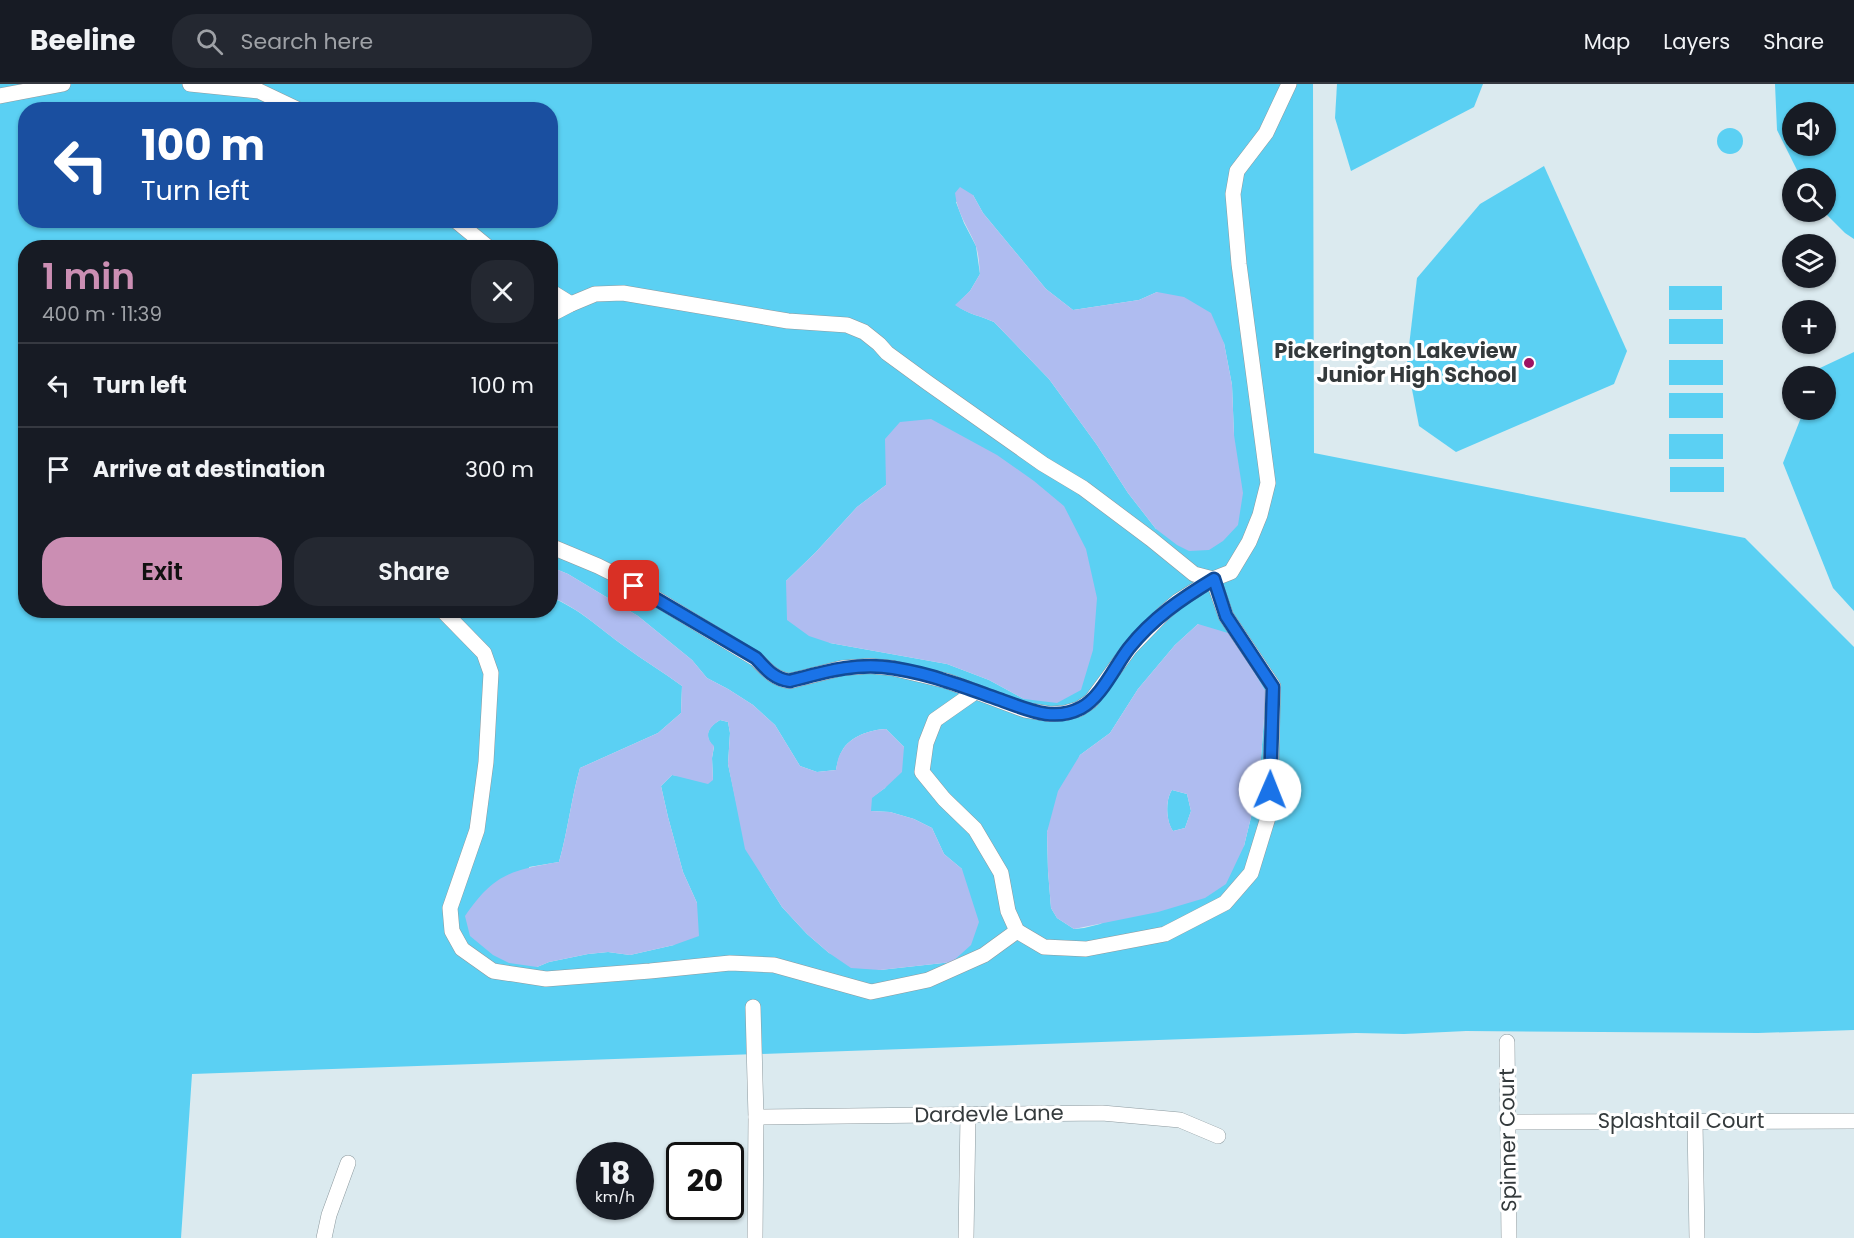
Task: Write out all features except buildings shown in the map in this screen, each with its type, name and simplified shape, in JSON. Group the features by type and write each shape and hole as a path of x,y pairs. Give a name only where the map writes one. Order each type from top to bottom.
{"street":[{"path":"0,96 63,84"},
{"path":"189,84 259,91 282,102"},
{"path":"558,549 622,578 756,658 771,675 781,680 790,681 842,668 870,666 921,673 1025,710 1050,714 1065,713 1091,702 1130,648 1151,626 1178,601 1214,579 1231,572 1250,542 1260,514 1268,483 1239,264 1233,194 1237,171 1266,133 1289,84"},
{"path":"465,228 479,240"},
{"path":"558,310 595,294 623,293 788,321 847,325 864,332 887,353 928,383 1043,464 1083,488 1194,574 1214,579"},
{"path":"558,296 571,303"},
{"path":"975,692 935,720 926,742 922,772 944,799 975,829 1001,873 1008,911 1017,931 1044,947 1086,950 1165,934 1225,903 1251,873 1270,811 1273,687 1226,616 1214,579"},
{"path":"450,618 484,653 491,673 486,762 477,830 450,908 452,931 462,949 493,971 546,979 730,963 774,965 871,992 928,980 984,955 1017,931"},
{"path":"753,1007 756,1117 754,1238"},
{"name":"Spinner Court","path":"1507,1042 1509,1238"},
{"name":"Dardevle Lane","path":"756,1117 1102,1113 1180,1120 1218,1136"},
{"path":"966,1238 968,1115"},
{"name":"Splashtail Court","path":"1508,1122 1854,1121"},
{"path":"1695,1122 1697,1238"},
{"path":"324,1238 329,1215 348,1163"}],"shaded area":[{"path":"0,84 1313,84 1314,453 1745,538 1854,647 1854,1030 1758,1033 1466,1031 1404,1034 1356,1033 192,1074 181,1238 0,1238","holes":["973,195 983,213 1046,289 1073,310 1139,300 1157,292 1224,343 1232,385 1234,435 1156,529 1128,493 1097,445 1049,379 994,322 969,313 956,305 970,291 980,274 976,246 956,202","886,485 1024,699 989,680 947,664 830,643 786,581 857,507","1198,624 1266,692 1259,784 1244,846 1100,924 1074,929 1057,918 1051,908 1047,832 1080,755 1110,733 1138,689 1175,645"]},
{"path":"1337,84 1483,84 1474,107 1351,171 1335,118"},
{"path":"1775,84 1854,84 1854,239 1834,222 1836,222 1836,168 1796,168 1790,156 1836,156 1836,102 1782,102 1782,140 1777,130"},
{"path":"1730,128 1739,132 1743,141 1739,150 1730,154 1721,150 1717,141 1721,132"},
{"path":"1544,166 1627,351 1614,384 1456,452 1419,426 1407,363 1417,278 1480,204"},
{"path":"960,187 973,195 983,213 1046,289 1073,310 1139,300 1157,292 1184,297 1211,313 1224,343 1232,385 1234,435 1243,493 1238,525 1223,541 1209,550 1189,551 1156,529 1128,493 1097,445 1049,379 994,322 955,305 970,291 980,274 976,247 956,200 955,193"},
{"path":"1669,286 1722,286 1722,310 1669,310"},
{"path":"1669,319 1723,319 1723,344 1669,344"},
{"path":"1854,352 1854,611 1833,588 1783,463 1800,420 1836,420 1836,366 1824,366"},
{"path":"1669,360 1723,360 1723,385 1669,385"},
{"path":"1669,393 1723,393 1723,418 1669,418"},
{"path":"931,419 997,455 1064,506 1086,549 1097,598 1093,650 1081,690 1057,703 1024,699 989,680 947,664 830,643 809,636 787,620 786,581 857,507 886,485 885,439 900,422"},
{"path":"1669,434 1723,434 1723,459 1669,459"},
{"path":"1670,467 1724,467 1724,492 1670,492"},
{"path":"558,570 638,616 692,660 707,678 753,705 775,725 800,766 817,772 836,770 840,755 850,741 867,732 886,729 904,747 902,772 872,798 871,811 890,812 914,819 932,828 944,854 962,869 979,922 971,945 952,962 880,970 851,968 807,934 782,907 745,849 728,764 730,733 728,722 720,720 710,729 708,735 714,746 713,780 708,784 672,775 661,786 683,872 697,903 699,936 674,945 630,955 608,952 588,954 549,962 537,967 509,963 493,955 470,936 465,916 485,891 505,876 528,868 559,862 580,768 658,733 681,713 682,686 558,600"},
{"path":"1198,624 1228,633 1237,643 1266,692 1259,784 1244,846 1226,884 1205,898 1158,912 1074,929 1057,918 1051,908 1047,832 1058,791 1080,755 1110,733 1138,689 1175,645","holes":["1172,790 1187,794 1191,811 1185,828 1173,831 1167,810 1168,799"]},
{"path":"1172,790 1187,794 1191,811 1185,828 1173,831 1167,811 1168,799"}],"place":[{"name":"Pickerington Lakeview Junior High School","path":"1529,363"}],"route":[{"path":"634,586 756,658 771,675 781,680 790,681 842,668 870,666 892,668 921,673 1025,710 1050,714 1079,709 1091,702 1130,648 1163,614 1178,601 1214,579 1226,616 1273,687 1270,790"}]}
